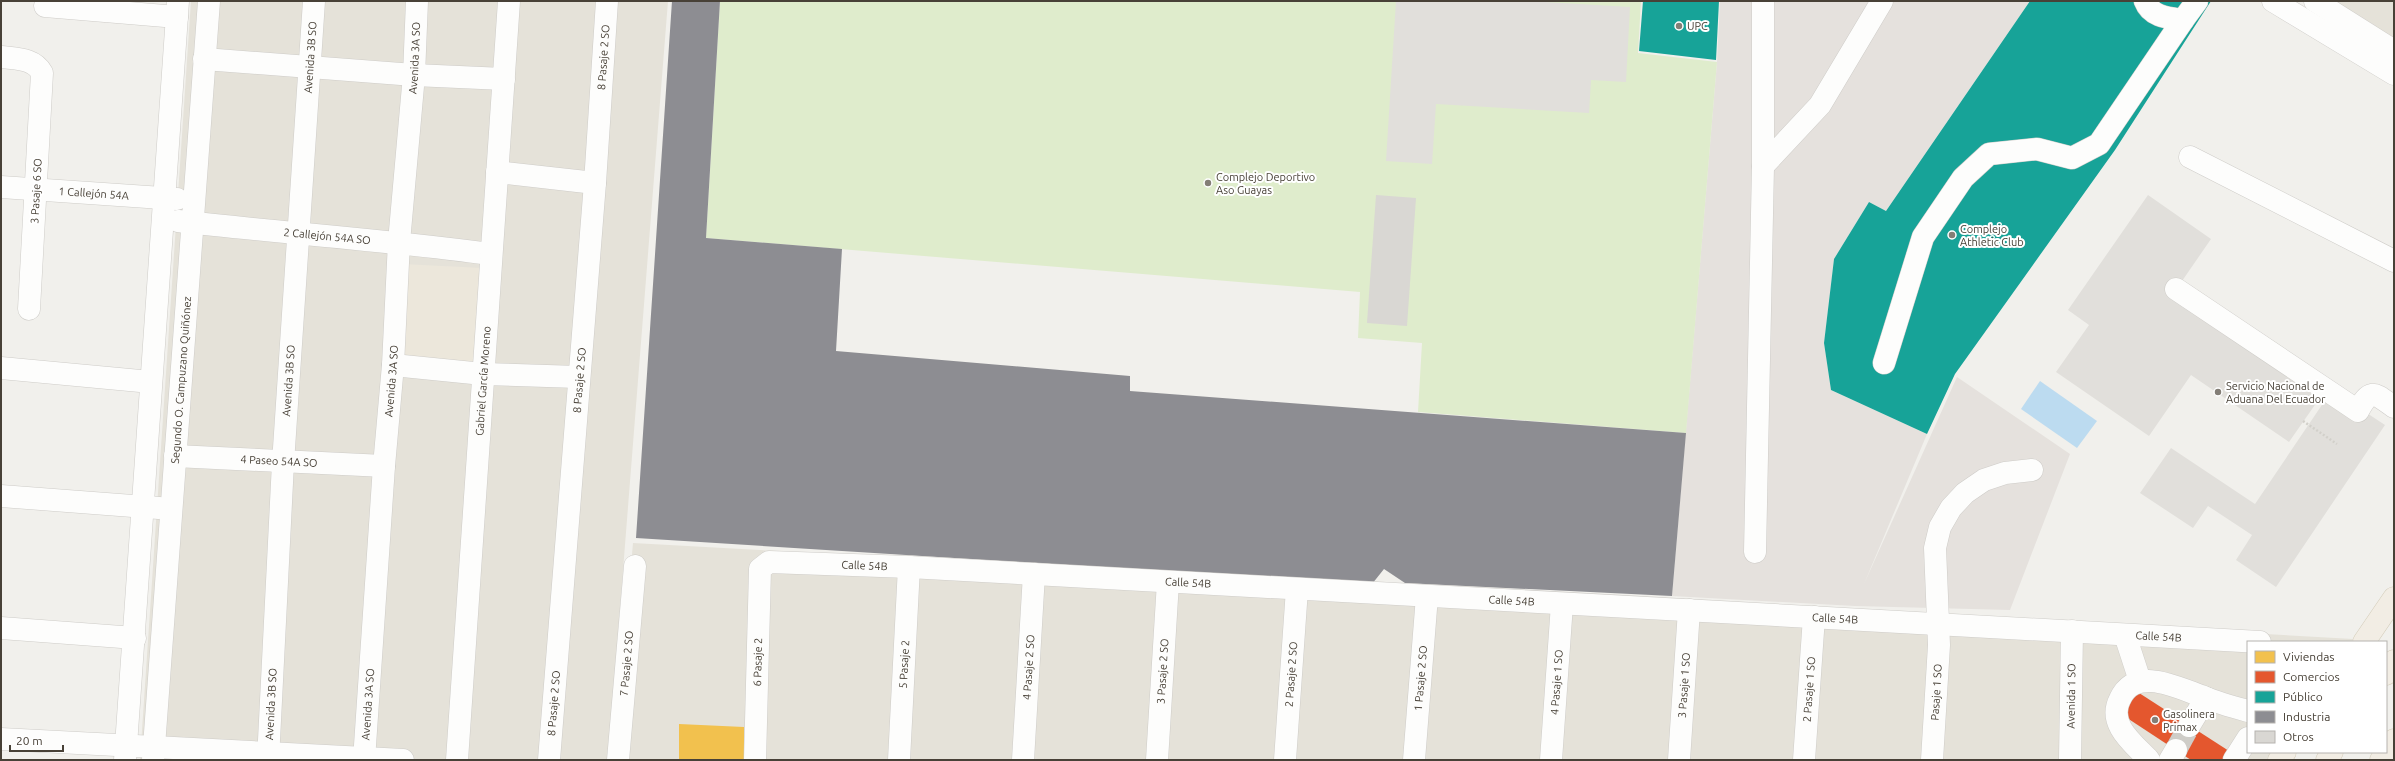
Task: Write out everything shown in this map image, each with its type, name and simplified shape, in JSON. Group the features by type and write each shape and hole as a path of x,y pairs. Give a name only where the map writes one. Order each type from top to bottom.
{"main road":[{"path":"2365,641 2394,598"},
{"path":"2387,672 2394,661"},
{"path":"2387,751 2394,740"}],"street":[{"name":"Segundo O. Campuzano Quiñónez","path":"154,754 209,1"},
{"name":"Avenida 3B SO","path":"268,756 283,463 300,234 314,1"},
{"name":"Avenida 3A SO","path":"364,759 384,466 393,365 399,242 414,75 418,1"},
{"name":"Gabriel García Moreno","path":"457,760 490,254 509,1"},
{"name":"8 Pasaje 2 SO","path":"549,760 578,377 595,183 607,1"},
{"path":"1755,552 1763,166 1763,1"},
{"path":"1763,166 1820,105 1882,1"},
{"path":"2145,1 2153,12 2164,18 2183,20"},
{"path":"1884,363 1923,237 1963,178 1989,154 2037,149 2072,158 2099,144 2197,1"},
{"path":"2273,1 2394,74"},
{"path":"2315,1 2394,51"},
{"path":"45,6 177,9 126,754"},
{"name":"3 Pasaje 6 SO","path":"1,57 25,60 35,64 42,73 29,309"},
{"path":"204,59 414,75 504,79"},
{"path":"2190,157 2394,261"},
{"path":"497,172 595,183"},
{"name":"1 Callejón 54A","path":"1,187 36,190 163,209"},
{"path":"163,209 194,200"},
{"name":"2 Callejón 54A SO","path":"163,209 192,222 300,234 399,242 490,254"},
{"path":"2176,289 2358,411 2366,396 2370,394 2374,394 2394,407"},
{"path":"393,365 483,374 578,377"},
{"path":"1,368 151,382"},
{"name":"4 Paseo 54A SO","path":"175,456 283,463 384,466"},
{"name":"Pasaje 1 SO","path":"1932,760 1938,624 1935,548 1940,527 1951,508 1965,493 1984,480 2005,473 2032,470"},
{"path":"1,496 171,509"},
{"name":"Calle 54B","path":"764,565 769,562 909,567 2247,641"},
{"name":"6 Pasaje 2","path":"755,760 760,569 764,565"},
{"name":"7 Pasaje 2 SO","path":"618,760 635,566"},
{"name":"5 Pasaje 2","path":"899,760 909,567"},
{"name":"4 Pasaje 2 SO","path":"1023,760 1034,574"},
{"name":"3 Pasaje 2 SO","path":"1156,760 1168,582"},
{"name":"2 Pasaje 2 SO","path":"1285,760 1296,589"},
{"name":"1 Pasaje 2 SO","path":"1414,760 1427,596"},
{"name":"4 Pasaje 1 SO","path":"1551,760 1562,604"},
{"name":"3 Pasaje 1 SO","path":"1679,760 1689,610"},
{"name":"2 Pasaje 1 SO","path":"1804,760 1814,618"},
{"path":"1,628 135,638"},
{"name":"Avenida 1 SO","path":"2070,760 2072,632"},
{"path":"2125,635 2140,681"},
{"path":"2149,760 2123,732 2116,718 2117,704 2124,689 2140,681 2165,683 2247,711"},
{"path":"2189,726 2206,698"},
{"path":"1,739 126,754 403,760"},
{"path":"2234,760 2247,740"}],"path":[{"path":"2303,421 2338,444"}],"shaded area":[{"path":"191,1 668,1 608,760 140,760"},
{"path":"1396,1 1528,1 1630,7 1626,82 1591,80 1589,113 1436,104 1432,164 1386,161"},
{"path":"1720,1 2030,1 1886,211 1869,202 1834,259 1824,343 1831,390 1927,434 1864,584 1957,377 2070,454 2010,610 1855,606 1672,596 1717,62"},
{"path":"2325,1 2394,1 2394,43"},
{"path":"2148,195 2211,239 2171,297 2319,399 2289,442 2191,375 2149,436 2056,372 2089,325 2068,310"},
{"path":"403,264 482,268 477,367 398,360"},
{"path":"2332,390 2385,425 2276,587 2236,560 2252,535 2208,506 2193,528 2140,493 2171,448 2255,504"},
{"path":"633,543 2353,639 2352,641 2247,641 2247,753 2275,753 2270,760 614,760"}],"green space":[{"name":"Complejo Deportivo Aso Guayas","path":"720,1 1641,1 1638,53 1717,62 1686,433 1418,412 1422,343 1358,338 1360,292 706,238"}],"water":[{"path":"2040,381 2097,421 2077,448 2021,409"}],"building: Viviendas":[{"path":"679,724 744,727 744,760 679,760"}],"building: Comercios":[{"name":"Gasolinera Primax","path":"2136,691 2229,751 2223,760 2191,760 2121,714"}],"building: Público":[{"name":"UPC","path":"1643,1 1719,1 1716,60 1639,51"},
{"name":"Complejo Athletic Club","path":"2030,1 2211,1 2115,150 1955,374 1927,434 1831,390 1824,343 1834,259 1869,202 1886,211"}],"building: Industria":[{"path":"672,1 720,1 706,238 842,249 836,351 1130,376 1130,391 1686,433 1672,596 1405,583 1384,569 1372,584 636,538"}],"building: Otros":[{"path":"1376,195 1416,198 1407,326 1367,323"}],"tunnel":[{"path":"2176,750 2189,726"}],"place":[{"name":"UPC","path":"1679,26"},
{"name":"Complejo Deportivo Aso Guayas","path":"1208,183"},
{"name":"Complejo Athletic Club","path":"1952,235"},
{"name":"Servicio Nacional de Aduana Del Ecuador","path":"2218,392"},
{"name":"Gasolinera Primax","path":"2155,720"}]}
